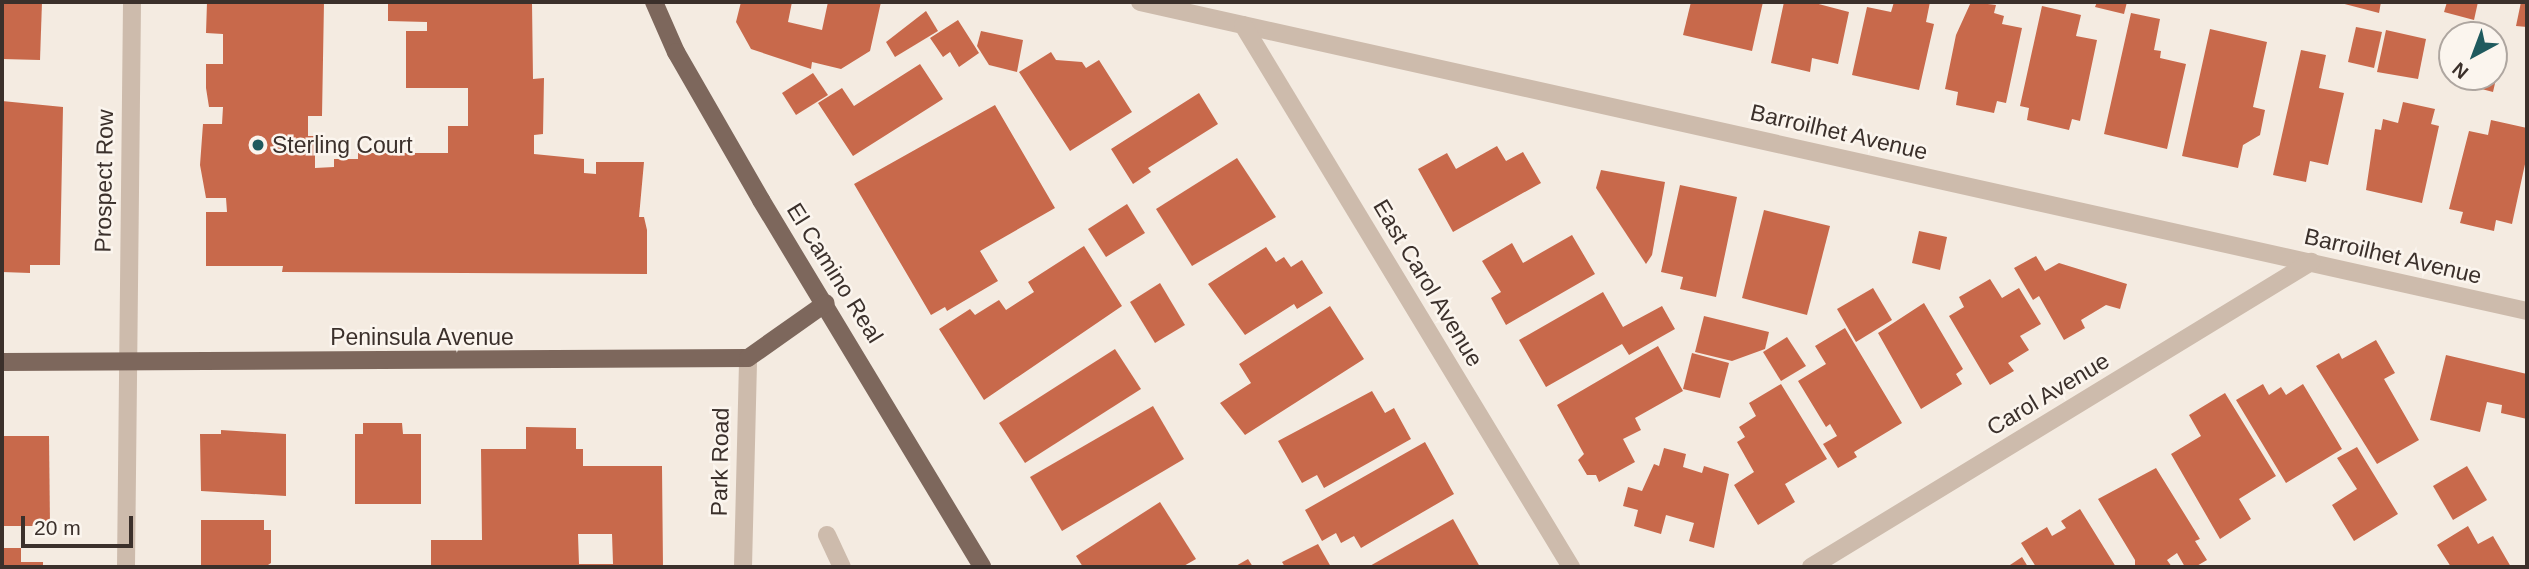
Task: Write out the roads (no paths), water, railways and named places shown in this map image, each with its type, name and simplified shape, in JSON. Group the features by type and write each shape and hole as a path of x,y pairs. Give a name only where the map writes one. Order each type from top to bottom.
{"main road":[{"name":"El Camino Real","path":"654,2 676,52 982,567"},
{"path":"748,358 826,303"},
{"name":"Peninsula Avenue","path":"2,362 748,358"}],"street":[{"name":"Prospect Row","path":"126,567 125,362 132,2"},
{"name":"Barroilhet Avenue","path":"1140,2 2527,311"},
{"name":"East Carol Avenue","path":"1243,24 1571,567"},
{"name":"Carol Avenue","path":"1811,567 2311,262"},
{"name":"Park Road","path":"743,567 748,358"},
{"path":"827,535 842,567"}],"place":[{"name":"Sterling Court","path":"258,145"}]}
